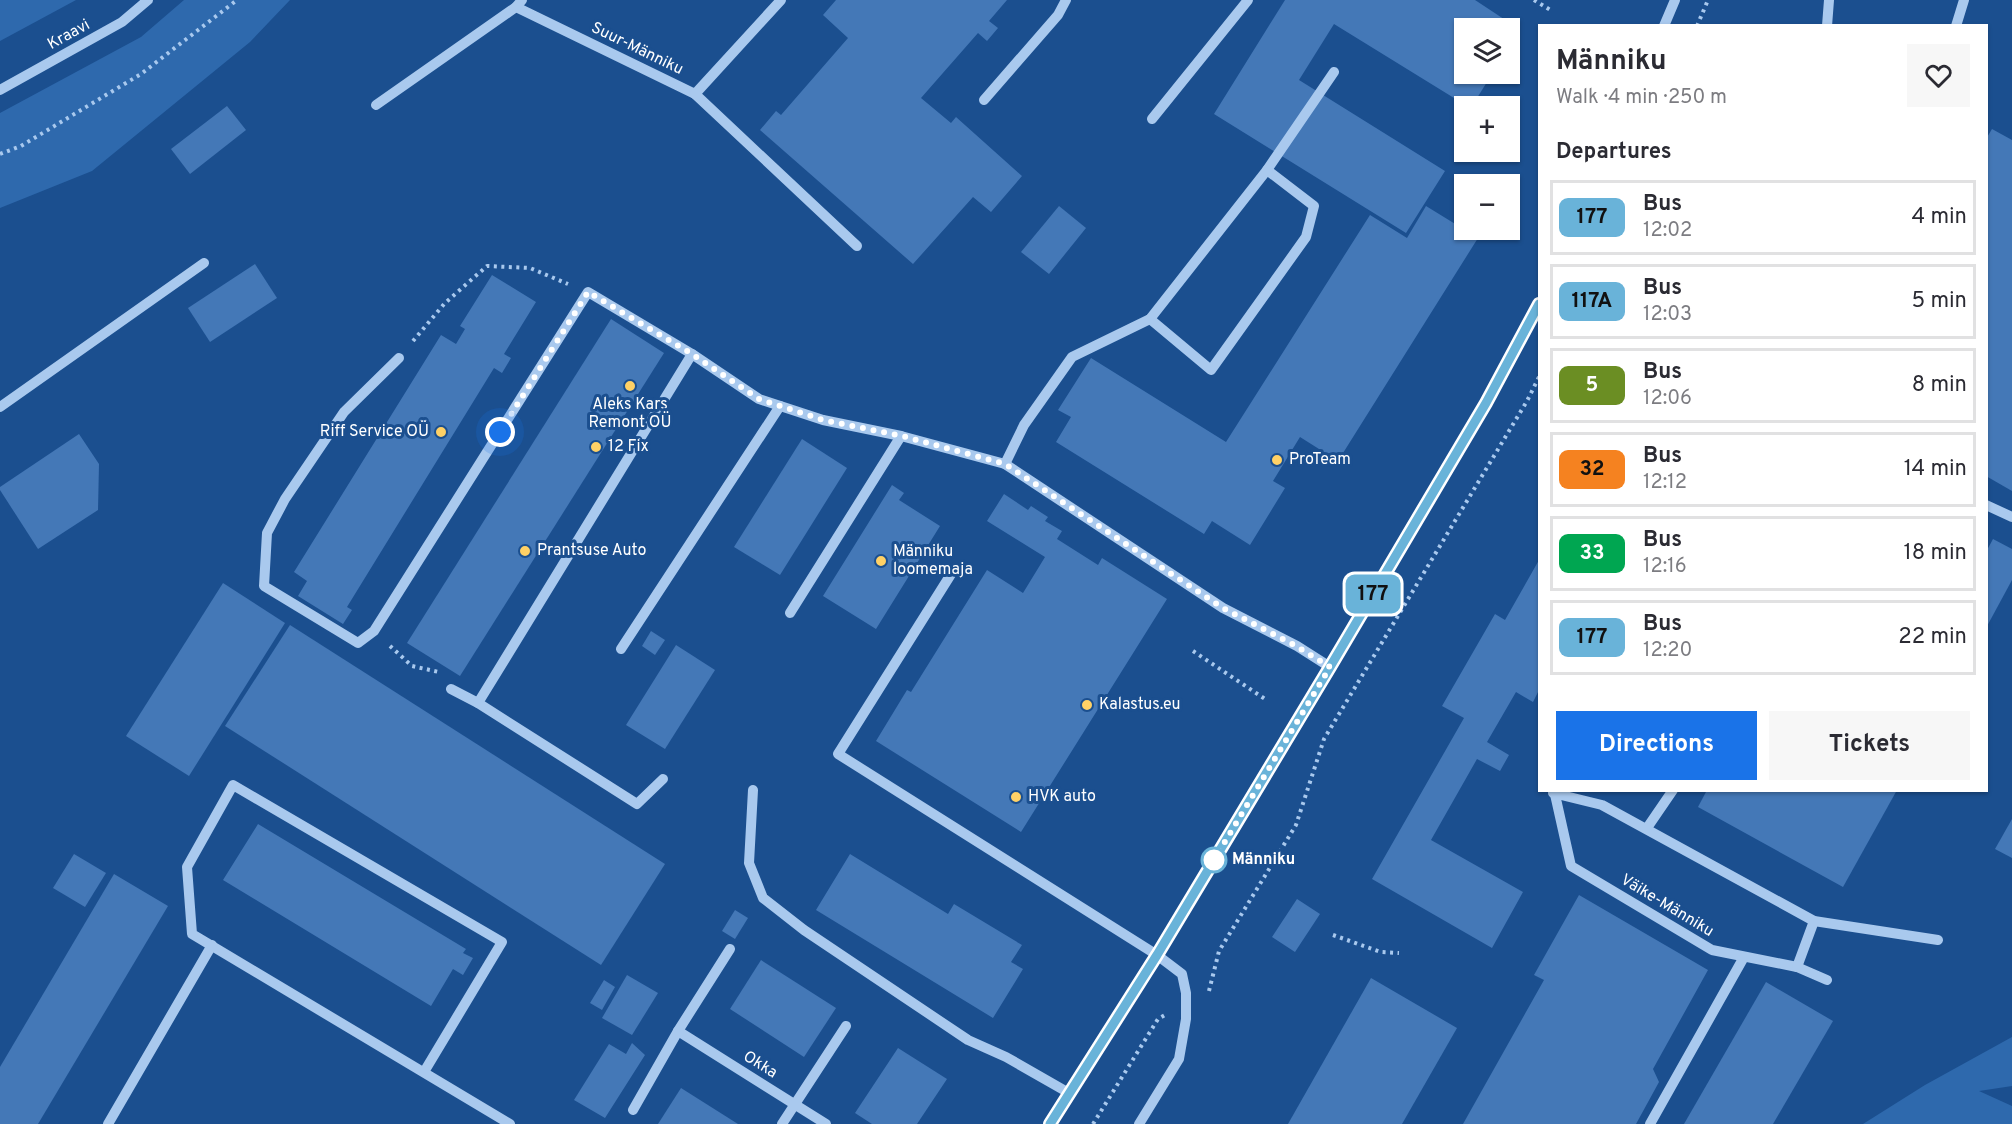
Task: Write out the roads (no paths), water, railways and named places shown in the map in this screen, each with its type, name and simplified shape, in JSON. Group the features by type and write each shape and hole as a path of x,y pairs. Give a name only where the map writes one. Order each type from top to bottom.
{"street":[{"name":"Kraavi","path":"0,90 122,22 148,0"},
{"name":"Suur-Männiku","path":"519,3 695,94 781,0"},
{"path":"984,100 1058,15 1066,0"},
{"path":"1152,119 1248,0"},
{"path":"1665,24 1675,0"},
{"path":"1827,24 1828,0"},
{"path":"1957,24 1964,0"},
{"path":"376,105 519,3"},
{"path":"1005,464 1024,425 1071,357 1150,319 1267,170 1334,72"},
{"path":"695,94 857,246"},
{"path":"1150,319 1211,370 1306,237 1314,206 1267,170"},
{"path":"0,407 204,262"},
{"path":"399,358 344,412 285,499 267,533 264,586 358,644 374,631 588,292 692,354 759,399 823,420 902,436 1005,464 1223,608 1296,646 1330,667"},
{"path":"1050,1124 1157,955 1330,667 1486,403 1538,306"},
{"path":"478,704 692,354"},
{"path":"621,649 780,406"},
{"path":"790,613 902,436"},
{"path":"1988,506 2012,517"},
{"path":"954,571 838,754 1157,955 1182,974 1187,1003 1179,1059 1139,1124"},
{"path":"451,689 637,804 663,779"},
{"path":"424,1072 502,942 233,785 187,867 192,934 510,1124"},
{"path":"753,790 749,863 763,898 804,930 968,1040 1006,1057 1069,1094"},
{"path":"1553,792 1602,805 1814,921 1938,940"},
{"name":"Väike-Männiku","path":"1553,792 1571,866 1712,950 1797,967 1827,980"},
{"path":"1647,828 1672,792"},
{"path":"1797,967 1814,921"},
{"path":"108,1124 212,945"},
{"path":"633,1110 678,1031 730,949"},
{"path":"1650,1124 1744,957"},
{"path":"782,1124 846,1026"},
{"name":"Okka","path":"678,1031 826,1124"}],"place":[{"name":"Aleks Kars Remont OÜ","path":"630,386"},
{"name":"Riff Service OÜ","path":"441,432"},
{"name":"12 Fix","path":"596,447"},
{"name":"ProTeam","path":"1277,460"},
{"name":"Prantsuse Auto","path":"525,551"},
{"name":"Männiku loomemaja","path":"881,561"},
{"name":"Kalastus.eu","path":"1087,705"},
{"name":"HVK auto","path":"1016,797"},
{"name":"Männiku","path":"1214,860"}]}
